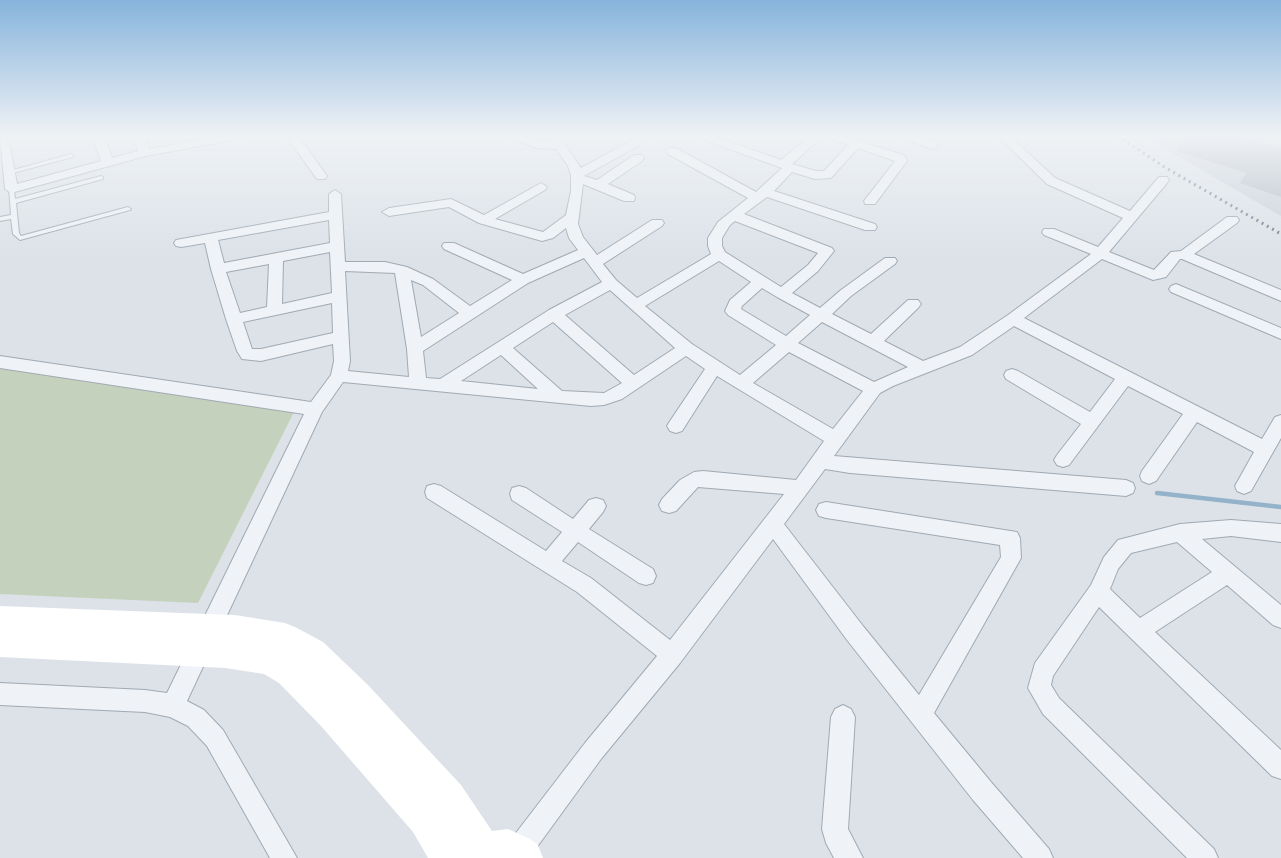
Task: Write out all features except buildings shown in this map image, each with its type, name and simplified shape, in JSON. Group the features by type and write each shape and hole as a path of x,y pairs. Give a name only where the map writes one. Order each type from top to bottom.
{"main road":[{"path":"0,620 204,640 225,653 268,660 290,672 332,715 425,820 448,858"},
{"path":"0,643 204,640 235,629 285,637 312,652 356,696 501,855"}],"street":[{"path":"5,176 6,190 59,176"},
{"path":"599,184 611,176"},
{"path":"723,176 761,195 870,227"},
{"path":"777,176 761,195 725,222 715,238 715,246 719,255 782,294 924,369"},
{"path":"870,201 889,176"},
{"path":"1046,176 1051,181 1132,217"},
{"path":"629,198 599,184 577,177 577,191 571,224 576,238 611,283 686,348 741,384 835,439"},
{"path":"501,855 593,751 672,655 801,488 835,439 874,389 887,382 966,351 1013,319 1100,254 1163,180"},
{"path":"484,220 541,187"},
{"path":"173,706 315,409 339,376 342,361 335,194"},
{"path":"389,212 451,203 484,220 542,237 548,235 572,217"},
{"path":"181,244 337,215"},
{"path":"733,215 827,251 813,268 782,294"},
{"path":"1184,255 1232,220"},
{"path":"416,349 469,313 523,280 591,257 658,223"},
{"path":"1049,232 1100,254 1157,275 1176,255 1184,255 1281,296"},
{"path":"211,238 218,269 245,351 248,355 254,356 341,337"},
{"path":"218,269 338,246"},
{"path":"449,246 523,280"},
{"path":"636,305 719,255"},
{"path":"274,309 276,258"},
{"path":"741,384 846,293 890,260"},
{"path":"339,266 385,267 402,270 428,282 469,313"},
{"path":"402,270 416,349 418,384"},
{"path":"761,281 735,304 733,311 787,344 874,389"},
{"path":"442,386 554,314 611,283"},
{"path":"1176,288 1281,334"},
{"path":"234,319 340,296"},
{"path":"873,342 913,304"},
{"path":"554,314 633,383"},
{"path":"1013,319 1265,449"},
{"path":"502,348 558,397"},
{"path":"339,376 591,400 604,399 616,395 686,348"},
{"path":"0,362 315,409"},
{"path":"676,426 715,367"},
{"path":"1012,375 1092,422"},
{"path":"1063,460 1126,377"},
{"path":"1149,476 1194,412"},
{"path":"1244,486 1281,422"},
{"path":"821,461 850,466 1126,488"},
{"path":"669,505 694,480 703,479 801,488"},
{"path":"434,492 549,562 614,607 672,655"},
{"path":"519,494 646,576"},
{"path":"549,562 596,506"},
{"path":"826,510 1010,538 1010,558 921,713"},
{"path":"773,524 855,633 982,791 1040,858"},
{"path":"1205,858 1050,706 1039,688 1043,671 1098,592 1111,563 1125,546 1180,533 1231,528 1281,533"},
{"path":"1180,533 1281,618"},
{"path":"1139,631 1228,573"},
{"path":"1098,592 1281,767"},
{"path":"0,694 145,701 173,706 196,718 215,738 284,858"},
{"path":"843,716 835,829 839,843 850,858"}],"lane":[{"path":"12,202 101,178"},
{"path":"6,190 12,202 17,237 25,238 128,209"},
{"path":"0,219 14,216"}],"shaded area":[{"path":"1212,176 1281,176 1281,216"}],"green space":[{"path":"0,363 299,402 198,603 0,594"}],"waterway":[{"path":"1157,493 1281,507"}],"railway":[{"path":"1180,176 1281,234"}]}
